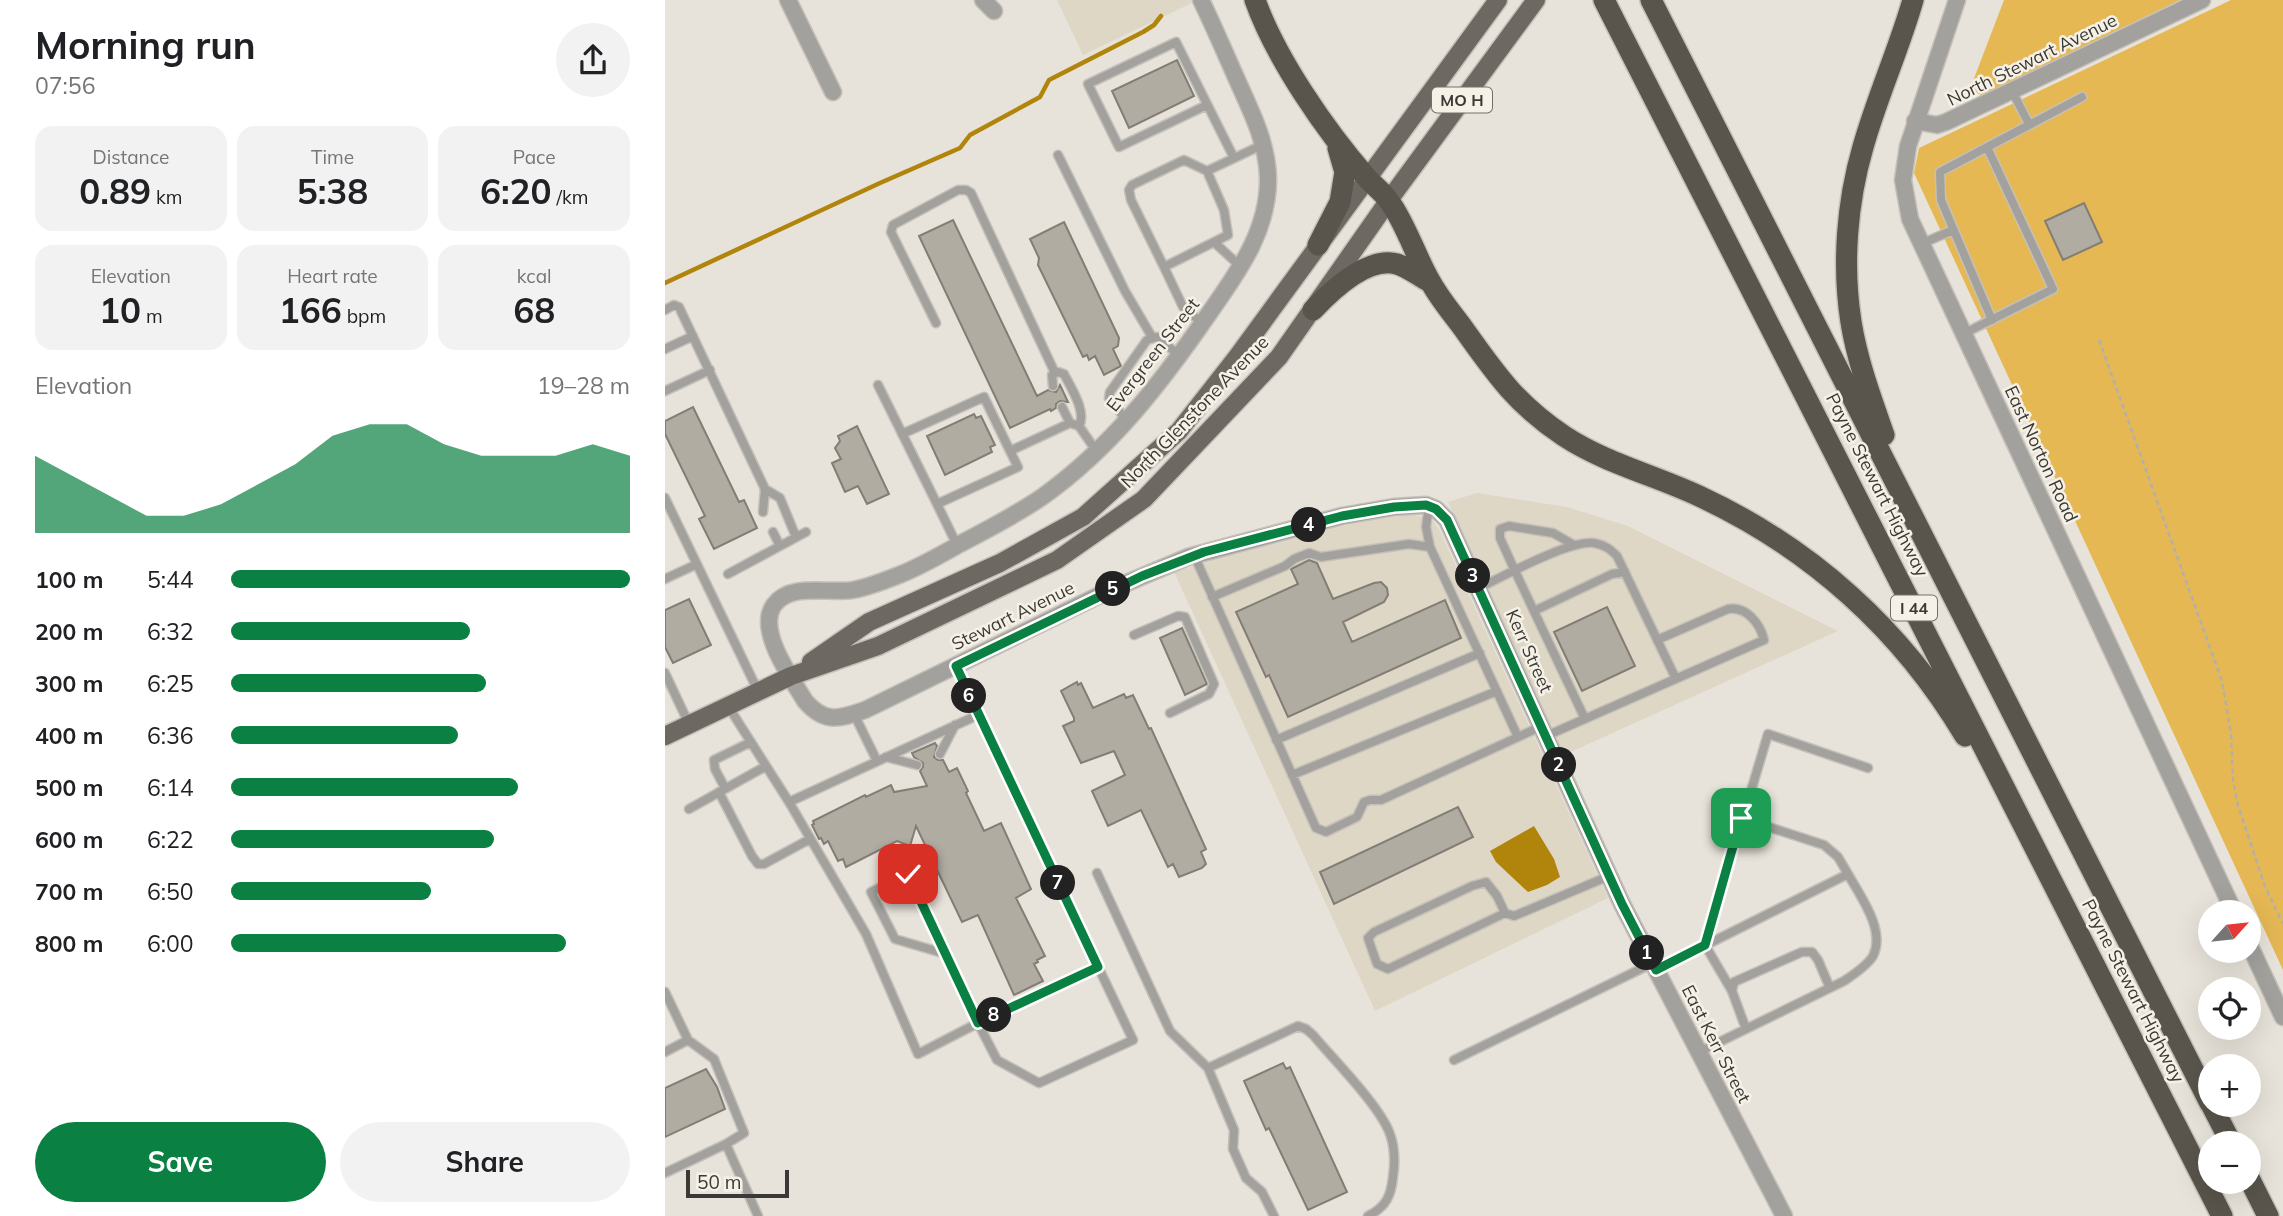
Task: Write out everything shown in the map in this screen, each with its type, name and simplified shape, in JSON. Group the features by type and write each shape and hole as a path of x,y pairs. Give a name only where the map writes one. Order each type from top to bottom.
{"highway":[{"path":"1255,0 1277,50 1329,130 1367,179 1389,201 1430,282 1491,370 1517,399 1548,424 1600,456 1697,495 1752,523 1810,562 1870,613 1910,655 1944,702 2071,916"},
{"name":"Payne Stewart Highway","path":"1604,0 2222,1216"},
{"name":"Payne Stewart Highway","path":"1651,0 2198,1077"},
{"path":"1913,0 1857,170 1847,247 1849,296 1856,345 1878,420 1921,528 1958,603"},
{"path":"1318,245 1340,202 1345,172 1329,130"},
{"path":"1313,310 1334,288 1374,265 1396,263 1430,282"},
{"path":"2257,1194 2268,1216"}],"main road":[{"name":"North Glenstone Avenue","path":"791,676 869,622 1000,563 1083,517 1179,431 1237,357 1498,0"},
{"name":"North Glenstone Avenue","path":"665,736 791,676 878,646 1057,560 1144,499 1279,358 1389,201 1536,0"}],"street":[{"path":"788,0 833,92"},
{"name":"Evergreen Street","path":"791,676 769,630 770,611 781,598 797,592 840,591 870,586 901,574 1008,519 1042,497 1097,452 1127,421 1180,356 1241,268 1256,239 1265,208 1268,178 1263,144 1201,0"},
{"name":"East Norton Road","path":"1957,0 1908,146 1903,180 1907,208 1921,244 2228,900"},
{"name":"North Stewart Avenue","path":"1915,121 1937,125 1946,122 2202,0"},
{"name":"Stewart Avenue","path":"791,676 805,701 816,712 832,718 854,714 1110,590 1193,555 1369,510 1420,504 1433,508"},
{"name":"Kerr Street","path":"1433,508 1447,520 1544,731"},
{"name":"East Kerr Street","path":"1544,731 1609,876 1784,1216"},
{"path":"2258,963 2283,1017"}],"lane":[{"path":"1207,105 1119,147 1088,84 1176,41 1234,158"},
{"path":"2012,91 2029,124"},
{"path":"1993,320 1941,200 1940,172 2082,97"},
{"path":"1207,171 1263,144"},
{"path":"1963,334 2053,289 1987,147"},
{"path":"1058,155 1125,291 1152,337"},
{"path":"1164,267 1228,235 1224,210 1207,171 1184,160 1132,184 1129,190 1131,200 1183,307 1202,323"},
{"path":"936,323 891,233 893,225 958,190 966,190 971,193 1055,373"},
{"path":"1921,244 1953,230"},
{"path":"1215,243 1241,268"},
{"path":"665,310 674,305 679,307 710,370 765,489 764,512"},
{"path":"665,349 693,336"},
{"path":"1127,421 1111,404 1109,398 1147,340 1157,337 1180,356"},
{"path":"665,391 710,370"},
{"path":"1053,386 1051,379 1055,373"},
{"path":"1055,373 1064,374 1079,406 1082,418 1079,426"},
{"path":"878,384 957,545"},
{"path":"902,434 983,397 1018,467 937,504"},
{"path":"1062,407 1070,423"},
{"path":"1010,451 1070,423 1079,426 1097,452"},
{"path":"765,489 780,498 796,537"},
{"path":"665,498 758,691"},
{"path":"1433,508 1426,527 1430,547 1518,737"},
{"path":"1574,545 1553,533 1509,526 1500,529 1500,538 1585,719"},
{"path":"773,532 780,546"},
{"path":"728,574 806,532"},
{"path":"1479,588 1574,545 1592,542 1606,546 1617,556 1676,679"},
{"path":"1212,597 1310,553 1321,557 1409,544 1430,547"},
{"path":"1193,555 1316,828 1326,832 1357,817 1364,802 1381,800 1518,737 1585,719 1764,640 1762,632 1747,612 1737,607 1728,608 1657,640"},
{"path":"665,579 697,564"},
{"path":"1534,611 1612,574 1625,572"},
{"path":"1134,635 1178,616 1185,617 1215,684 1209,694 1170,713"},
{"path":"1276,740 1480,653"},
{"path":"946,954 895,939 871,892 908,874 997,1060 1039,1083 1133,1040 956,666"},
{"path":"665,673 689,724"},
{"path":"1292,775 1497,691"},
{"path":"728,706 789,802 866,934 918,1054 1098,967"},
{"path":"854,714 881,759 917,765"},
{"path":"789,802 978,715"},
{"path":"940,754 955,725"},
{"path":"1746,1029 1732,991 1705,945 1768,734 1868,768"},
{"path":"751,742 714,761 722,790 752,856 758,864 764,864 810,839"},
{"path":"689,809 766,766"},
{"path":"1699,1052 1830,988 1859,970 1873,956 1877,937 1867,909 1838,857 1824,845 1741,818"},
{"path":"1097,873 1170,1031 1208,1068 1234,1130 1233,1149 1246,1178 1262,1192 1274,1216"},
{"path":"1454,1060 1705,945 1848,874"},
{"path":"1505,913 1486,882 1374,932 1368,938 1377,964 1388,969 1505,913 1514,916 1609,876"},
{"path":"1732,991 1734,982 1802,951 1812,952 1830,988"},
{"path":"665,992 688,1040 714,1059 744,1133 665,1173"},
{"path":"1208,1068 1298,1026 1313,1035 1378,1113 1390,1135 1394,1149 1392,1191 1387,1202 1369,1216"},
{"path":"665,1052 688,1040"},
{"path":"726,1144 758,1216"}],"path":[{"path":"2099,340 2222,681 2237,802 2264,884 2283,924"}],"shaded area":[{"path":"1057,0 1190,0 1192,3 1083,55"},
{"path":"2004,0 2180,0 1983,96 1970,89"},
{"path":"2231,0 2283,0 2283,970 2261,922 2261,900 2251,900 1914,173 1919,148"},
{"path":"1477,493 1567,507 1628,526 1838,631 1564,755 1448,502"},
{"path":"1410,515 1426,517 1439,529 1608,898 1375,1011 1174,572 1366,520"},
{"path":"1534,826 1554,859 1560,877 1528,892 1496,862 1490,851"}],"building":[{"path":"1177,60 1194,96 1129,128 1112,91"},
{"path":"2084,203 2102,242 2063,260 2045,221"},
{"path":"953,220 1037,396 1048,390 1056,392 1060,385 1068,402 1060,401 1051,411 1050,409 1010,428 919,236"},
{"path":"1064,222 1119,338 1118,346 1113,349 1121,366 1104,375 1095,356 1089,360 1087,355 1083,357 1038,265 1039,258 1030,239"},
{"path":"693,407 739,502 744,500 757,528 714,549 699,519 705,516 665,434 665,421"},
{"path":"974,414 976,418 981,416 995,445 990,447 992,452 945,475 927,436"},
{"path":"857,426 889,494 867,504 858,486 845,492 832,463 841,459 835,448 840,441 838,436"},
{"path":"1309,560 1317,563 1333,599 1374,583 1381,582 1387,588 1388,595 1384,602 1343,622 1352,642 1445,600 1461,638 1288,717 1236,612 1298,584 1291,569"},
{"path":"689,599 711,645 673,663 665,647 665,610"},
{"path":"1607,607 1635,666 1582,691 1554,632"},
{"path":"1182,628 1207,684 1185,695 1160,638"},
{"path":"1077,682 1078,685 1081,683 1093,708 1124,694 1126,698 1133,695 1149,729 1151,728 1206,849 1201,852 1206,864 1202,868 1179,877 1173,864 1168,867 1141,810 1108,826 1092,791 1125,775 1114,751 1081,763 1063,726 1074,721 1074,718 1061,691"},
{"path":"935,743 937,746 934,757 943,760 949,772 957,768 984,831 1001,823 1031,889 1016,898 1045,956 1034,964 1043,981 1014,995 978,915 962,922 916,826 910,846 897,841 846,867 843,859 838,861 828,841 824,844 821,838 819,839 812,825 813,821 891,785 894,792 927,786 920,771 923,763 912,753"},
{"path":"1458,807 1473,837 1334,904 1320,872"},
{"path":"1283,1063 1286,1069 1290,1067 1347,1192 1308,1210 1244,1081"},
{"path":"706,1069 717,1087 725,1109 665,1137 665,1088"}],"waterway":[{"path":"665,283 960,148 970,135 1040,97 1049,80 1143,32 1161,16"}],"route":[{"path":"908,874 978,1023 1098,967 956,666 1110,590 1188,557 1342,516 1420,504 1436,509 1447,520 1622,904 1656,970 1705,945 1741,818"}]}
